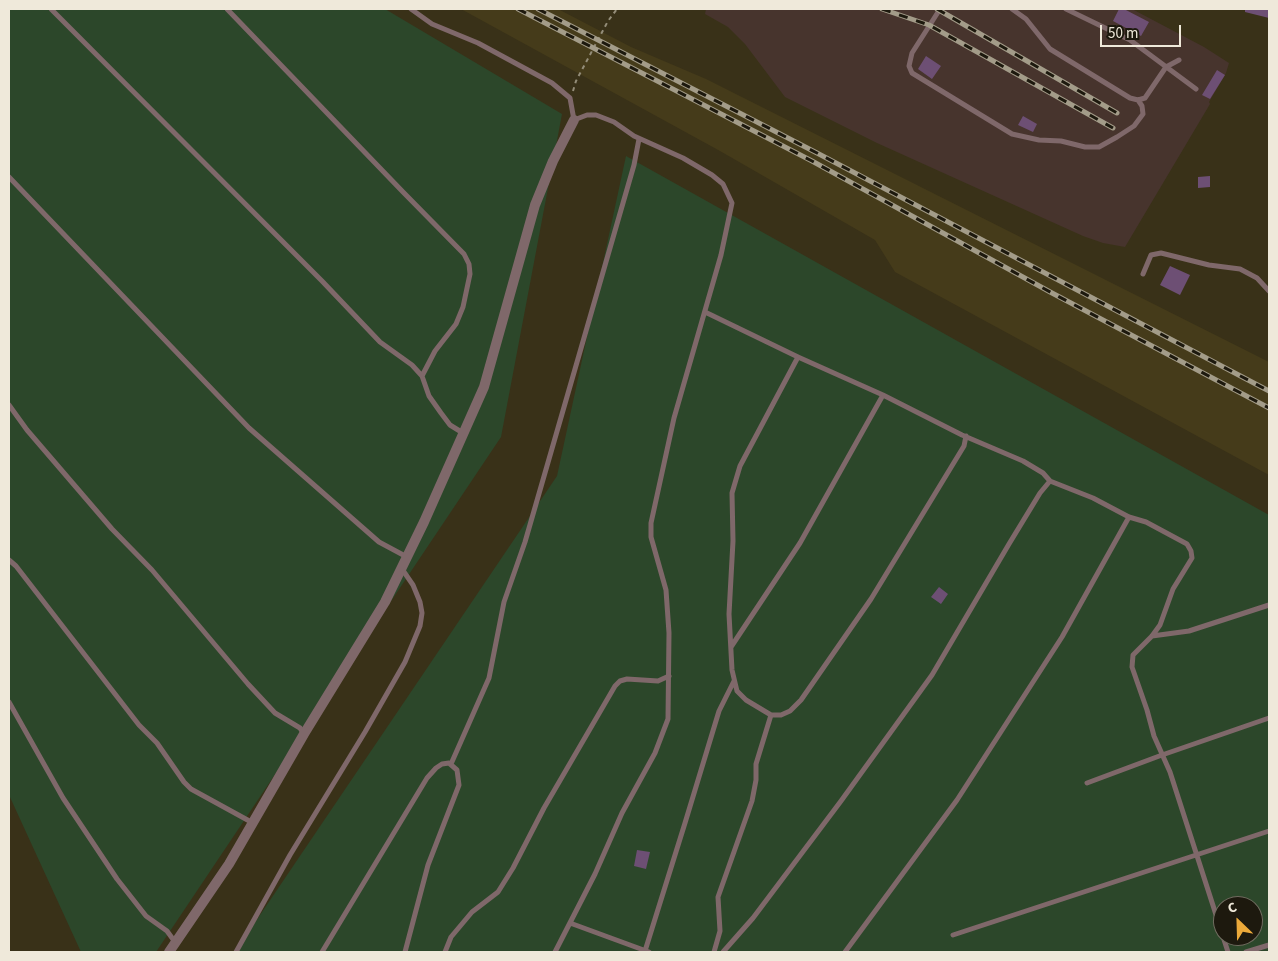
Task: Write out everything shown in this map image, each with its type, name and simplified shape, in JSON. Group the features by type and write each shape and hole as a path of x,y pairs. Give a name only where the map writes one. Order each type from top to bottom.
{"street":[{"path":"169,952 229,864 254,823 304,734 385,602 402,568 484,387 535,205 553,161 574,120"}],"lane":[{"path":"51,9 316,274 380,342 412,365 422,376 429,396 441,413 450,425 463,433"},
{"path":"227,9 464,254 469,264 470,274 463,307 456,324 435,351 422,376"},
{"path":"411,9 432,24 478,43 552,84 570,98 574,120 586,115 596,115 614,122 639,139 683,158 712,175 723,184 732,203 729,222 705,312 674,418 650,523 666,590 669,633 668,719 655,753 622,813 595,874 555,952"},
{"path":"940,9 912,53 909,66 912,73 1012,134 1039,140 1060,141 1085,147 1099,147 1134,126 1142,114 1142,106 1138,100"},
{"path":"1012,9 1026,19 1050,48 1130,98 1138,100 1145,98 1166,67 1179,60"},
{"path":"1066,9 1130,40 1196,89"},
{"path":"451,764 489,678 504,602 525,542 631,174 639,139"},
{"path":"9,177 250,428 379,542 407,557"},
{"path":"1143,274 1151,254 1161,253 1209,265 1240,269 1257,278 1269,291"},
{"path":"705,312 966,436 1024,461 1043,473 1050,481 1093,498 1129,517 1146,522 1187,544 1192,558 1173,589 1160,625 1134,655 1132,667 1154,736 1170,772 1228,952"},
{"path":"798,357 740,466 732,492 733,541 729,614 732,670 737,691 746,700 771,715 781,715 790,711 801,700 871,599 964,446 966,436"},
{"path":"730,647 800,543 883,396"},
{"path":"9,405 27,430 112,528 152,570 248,684 275,713 300,728 304,734"},
{"path":"723,952 753,918 841,802 932,675 1040,493 1050,481"},
{"path":"845,952 957,800 1062,637 1129,517"},
{"path":"9,560 16,566 138,725 157,743 184,782 254,823"},
{"path":"236,952 290,855 360,740 404,662 420,626 422,613 420,602 413,585 402,568"},
{"path":"1152,636 1189,631 1269,605"},
{"path":"445,952 451,937 472,912 498,892 614,686 620,681 627,679 658,681 669,676"},
{"path":"570,923 646,952 719,711 734,681"},
{"path":"9,702 63,798 117,879 146,916 167,931 175,942"},
{"path":"714,952 720,931 718,897 752,801 756,780 756,764 771,715"},
{"path":"1087,783 1269,718"},
{"path":"322,952 427,778 442,764 451,764 457,770 459,785 428,864 405,952"},
{"path":"953,935 1269,831"},
{"path":"1246,952 1269,945"}],"path":[{"path":"570,98 576,81 608,21 617,9"}],"shaded area":[{"path":"461,9 558,9 631,47 706,79 1269,362 1269,475 895,272 875,240 720,151"},
{"path":"706,9 1132,9 1204,47 1229,63 1226,73 1209,102 1210,104 1125,247 1103,243 1083,236 877,143 785,97 745,44 728,27 705,14"}],"green space":[{"path":"9,9 385,9 562,114 501,437 156,952 81,952 9,795"},
{"path":"626,156 1269,515 1269,952 235,952 557,476"}],"building":[{"path":"1119,9 1124,9 1149,22 1141,36 1113,21"},
{"path":"1245,9 1269,9 1269,18 1245,12"},
{"path":"926,56 941,66 932,79 918,69"},
{"path":"1217,70 1225,75 1210,99 1202,95"},
{"path":"1023,116 1037,124 1033,132 1018,125"},
{"path":"1210,176 1210,187 1198,188 1198,177"},
{"path":"1170,266 1190,275 1180,295 1160,285"},
{"path":"939,587 948,594 941,604 931,597"},
{"path":"637,850 650,852 646,869 634,866"}],"railway":[{"path":"518,9 812,161 1052,293 1269,408"},
{"path":"538,9 817,153 1269,391"},
{"path":"882,9 929,25 1113,128"},
{"path":"937,9 1117,113"}]}
